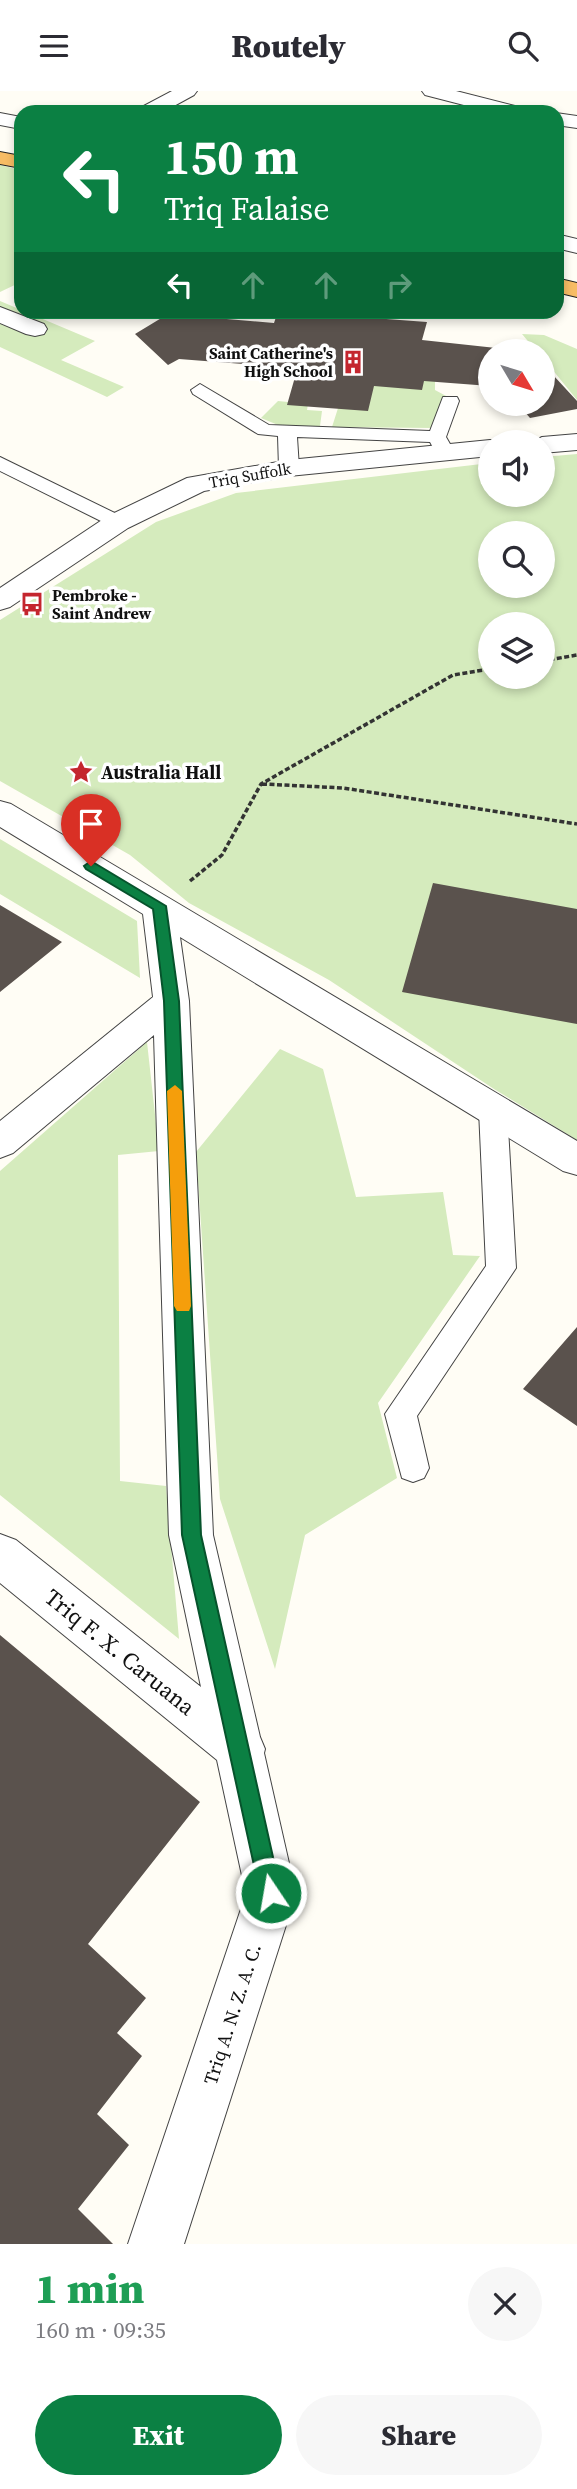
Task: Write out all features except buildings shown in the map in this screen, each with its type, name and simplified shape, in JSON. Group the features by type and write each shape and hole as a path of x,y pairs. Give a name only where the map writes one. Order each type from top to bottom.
{"street":[{"path":"160,105 187,91"},
{"path":"432,91 488,105"},
{"path":"0,314 36,329"},
{"path":"555,444 577,442"},
{"name":"Triq Suffolk","path":"0,601 118,522 197,484 440,444 478,447"},
{"path":"0,812 577,1160"},
{"name":"Triq A. N. Z. A. C.","path":"156,2244 271,1893 241,1749 191,1535 171,1001 159,906"},
{"path":"0,1143 171,1001"},
{"name":"Triq F. X. Caruana","path":"0,1555 241,1749"}],"lane":[{"path":"200,390 265,430 440,444 450,401"},
{"path":"287,432 289,468"},
{"path":"0,463 118,522"},
{"path":"413,1468 401,1414 501,1268 493,1110"}],"path":[{"path":"555,659 577,655"},
{"path":"159,906 222,855 261,784 453,675 478,671"},
{"path":"261,784 343,788 577,824"}],"green space":[{"path":"0,165 14,168 14,285 0,292"},
{"path":"0,301 14,307 14,319 43,319 95,341 61,360 124,387 107,397 0,347"},
{"path":"522,334 544,335 553,339 526,339"},
{"path":"555,340 577,349 577,400 555,373"},
{"path":"435,377 435,390 448,397 440,424 432,428 332,427 339,405 368,382"},
{"path":"278,401 308,404 307,410 322,411 320,426 283,427 261,418"},
{"path":"577,454 577,1140 494,1089 329,980 189,903 130,855 0,781 0,620 156,522 236,493 478,464 478,507 555,507 555,456"},
{"path":"0,839 137,921 140,978 0,894"},
{"path":"147,1042 159,1151 118,1155 120,1481 166,1486 179,1639 0,1495 0,1171"},
{"path":"280,1049 323,1069 356,1197 443,1192 453,1255 480,1256 378,1403 397,1478 305,1535 275,1669 220,1499 196,1152"}],"slow traffic":[{"path":"175,1091 183,1306"}],"place":[{"name":"Saint Catherine's High School","path":"353,362"},
{"name":"Pembroke - Saint Andrew","path":"32,604"},
{"name":"Australia Hall","path":"81,772"}],"route":[{"path":"91,866 159,906 171,1001 191,1535 241,1749 271,1893"}]}
